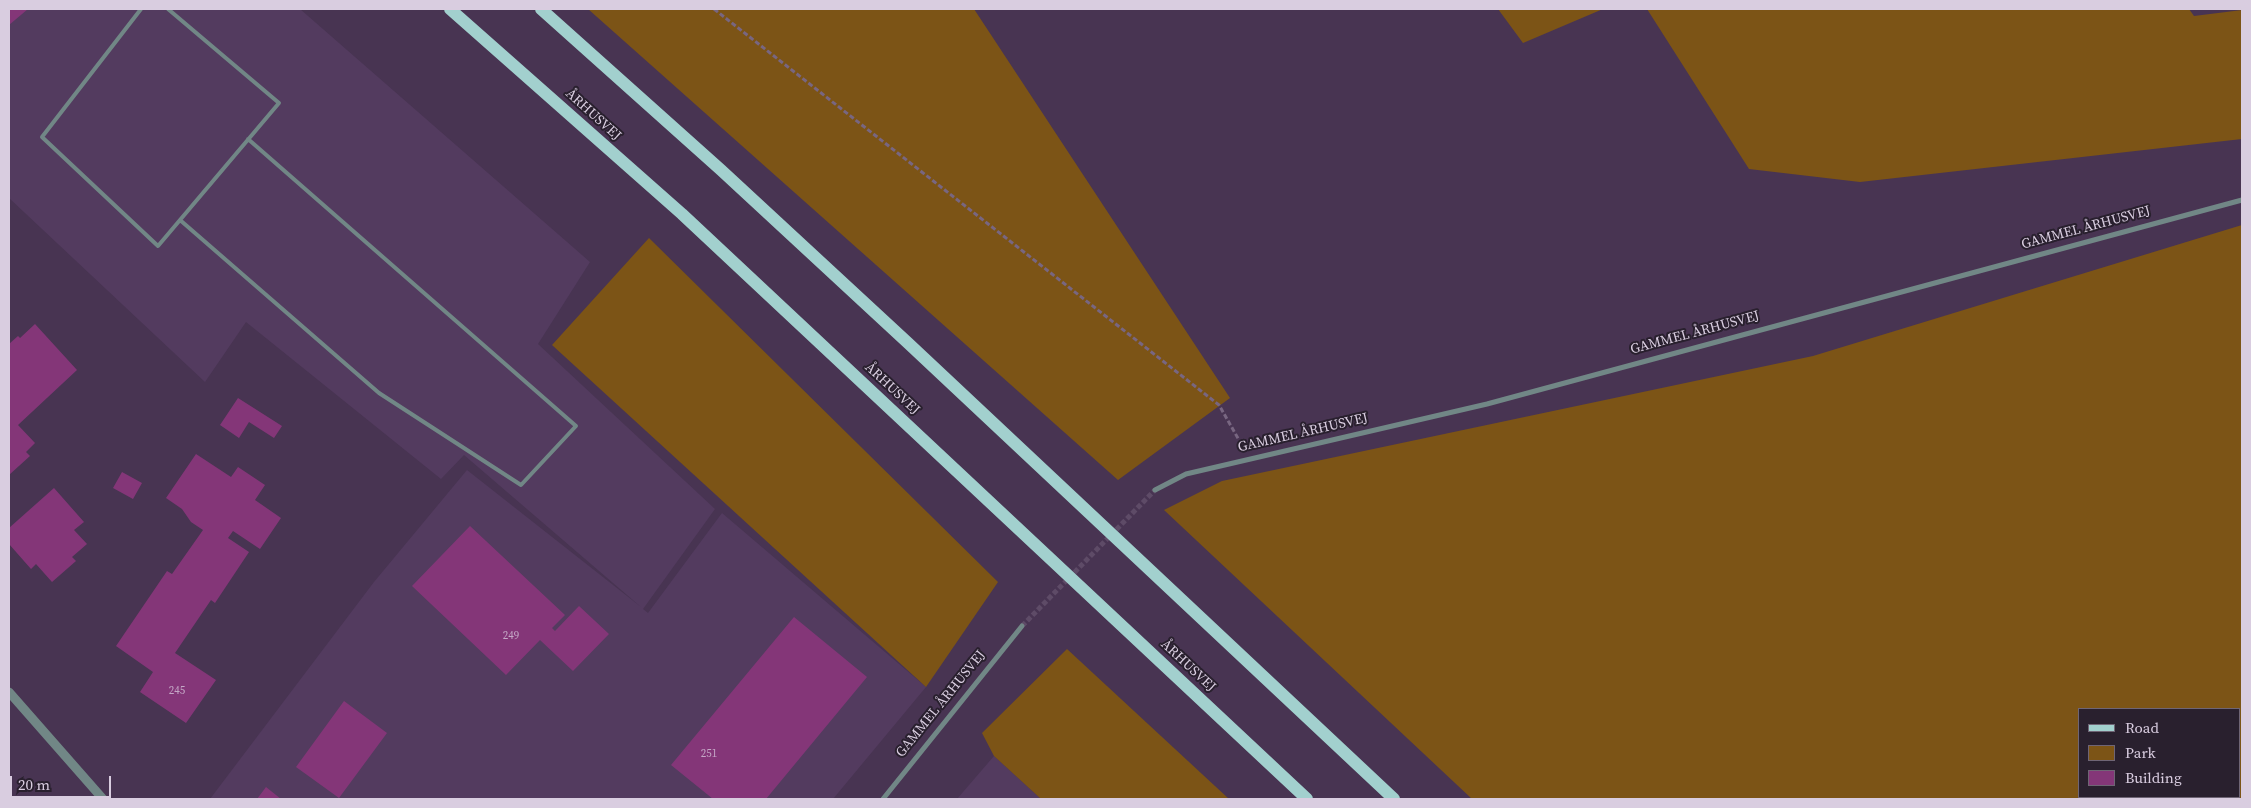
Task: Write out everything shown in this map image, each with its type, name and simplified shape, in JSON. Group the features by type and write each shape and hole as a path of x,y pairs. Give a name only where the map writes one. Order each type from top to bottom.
{"main road":[{"name":"ÅRHUSVEJ","path":"450,9 682,214 1307,799"},
{"path":"541,9 721,170 894,329 1394,799"}],"street":[{"name":"GAMMEL ÅRHUSVEJ","path":"1155,490 1186,474 1487,404 2242,200"},
{"name":"GAMMEL ÅRHUSVEJ","path":"883,799 1022,626"},
{"path":"9,692 103,799"}],"lane":[{"path":"141,9 42,137 158,246 279,103 168,9"},
{"path":"180,220 379,393 521,485 576,426 248,139"}],"path":[{"path":"714,9 1219,405 1249,459"}],"shaded area":[{"path":"9,9 300,9 590,262 538,344 715,509 643,609 648,613 722,513 926,687 833,799 210,799 374,582 467,470 641,607 464,455 441,479 246,322 205,382 9,198"},
{"path":"994,756 1041,799 957,799"}],"green space":[{"path":"588,9 974,9 1230,398 1118,480"},
{"path":"1498,9 1603,9 1523,43"},
{"path":"1647,9 2189,9 2194,16 2242,10 2242,139 1860,182 1749,169"},
{"path":"2242,225 2242,799 1472,799 1164,510 1222,481 1813,356"},
{"path":"649,238 998,582 926,687 552,345"},
{"path":"1067,649 1229,799 1041,799 994,756 982,733"}],"building":[{"path":"9,9 28,9 9,25"},
{"path":"35,324 77,370 18,425 35,443 26,452 30,456 9,475 9,344 18,336 20,338"},
{"path":"238,398 282,426 274,438 249,422 239,438 220,425"},
{"path":"196,454 231,477 238,467 265,485 255,500 281,518 260,549 233,531 228,538 249,552 215,603 211,600 175,653 216,680 186,723 140,692 153,672 116,646 167,571 172,574 203,530 191,522 182,509 166,498"},
{"path":"122,472 142,483 133,499 113,488"},
{"path":"54,488 84,522 74,530 87,544 72,557 76,561 52,582 36,564 31,569 9,544 9,528"},
{"path":"470,526 565,615 552,628 555,631 579,606 609,634 573,671 540,640 506,675 412,586"},
{"path":"794,617 867,677 766,799 713,799 671,765"},
{"path":"344,701 387,733 339,798 296,767"},
{"path":"266,787 281,799 257,799"}],"tunnel":[{"path":"1022,626 1155,490"}]}
